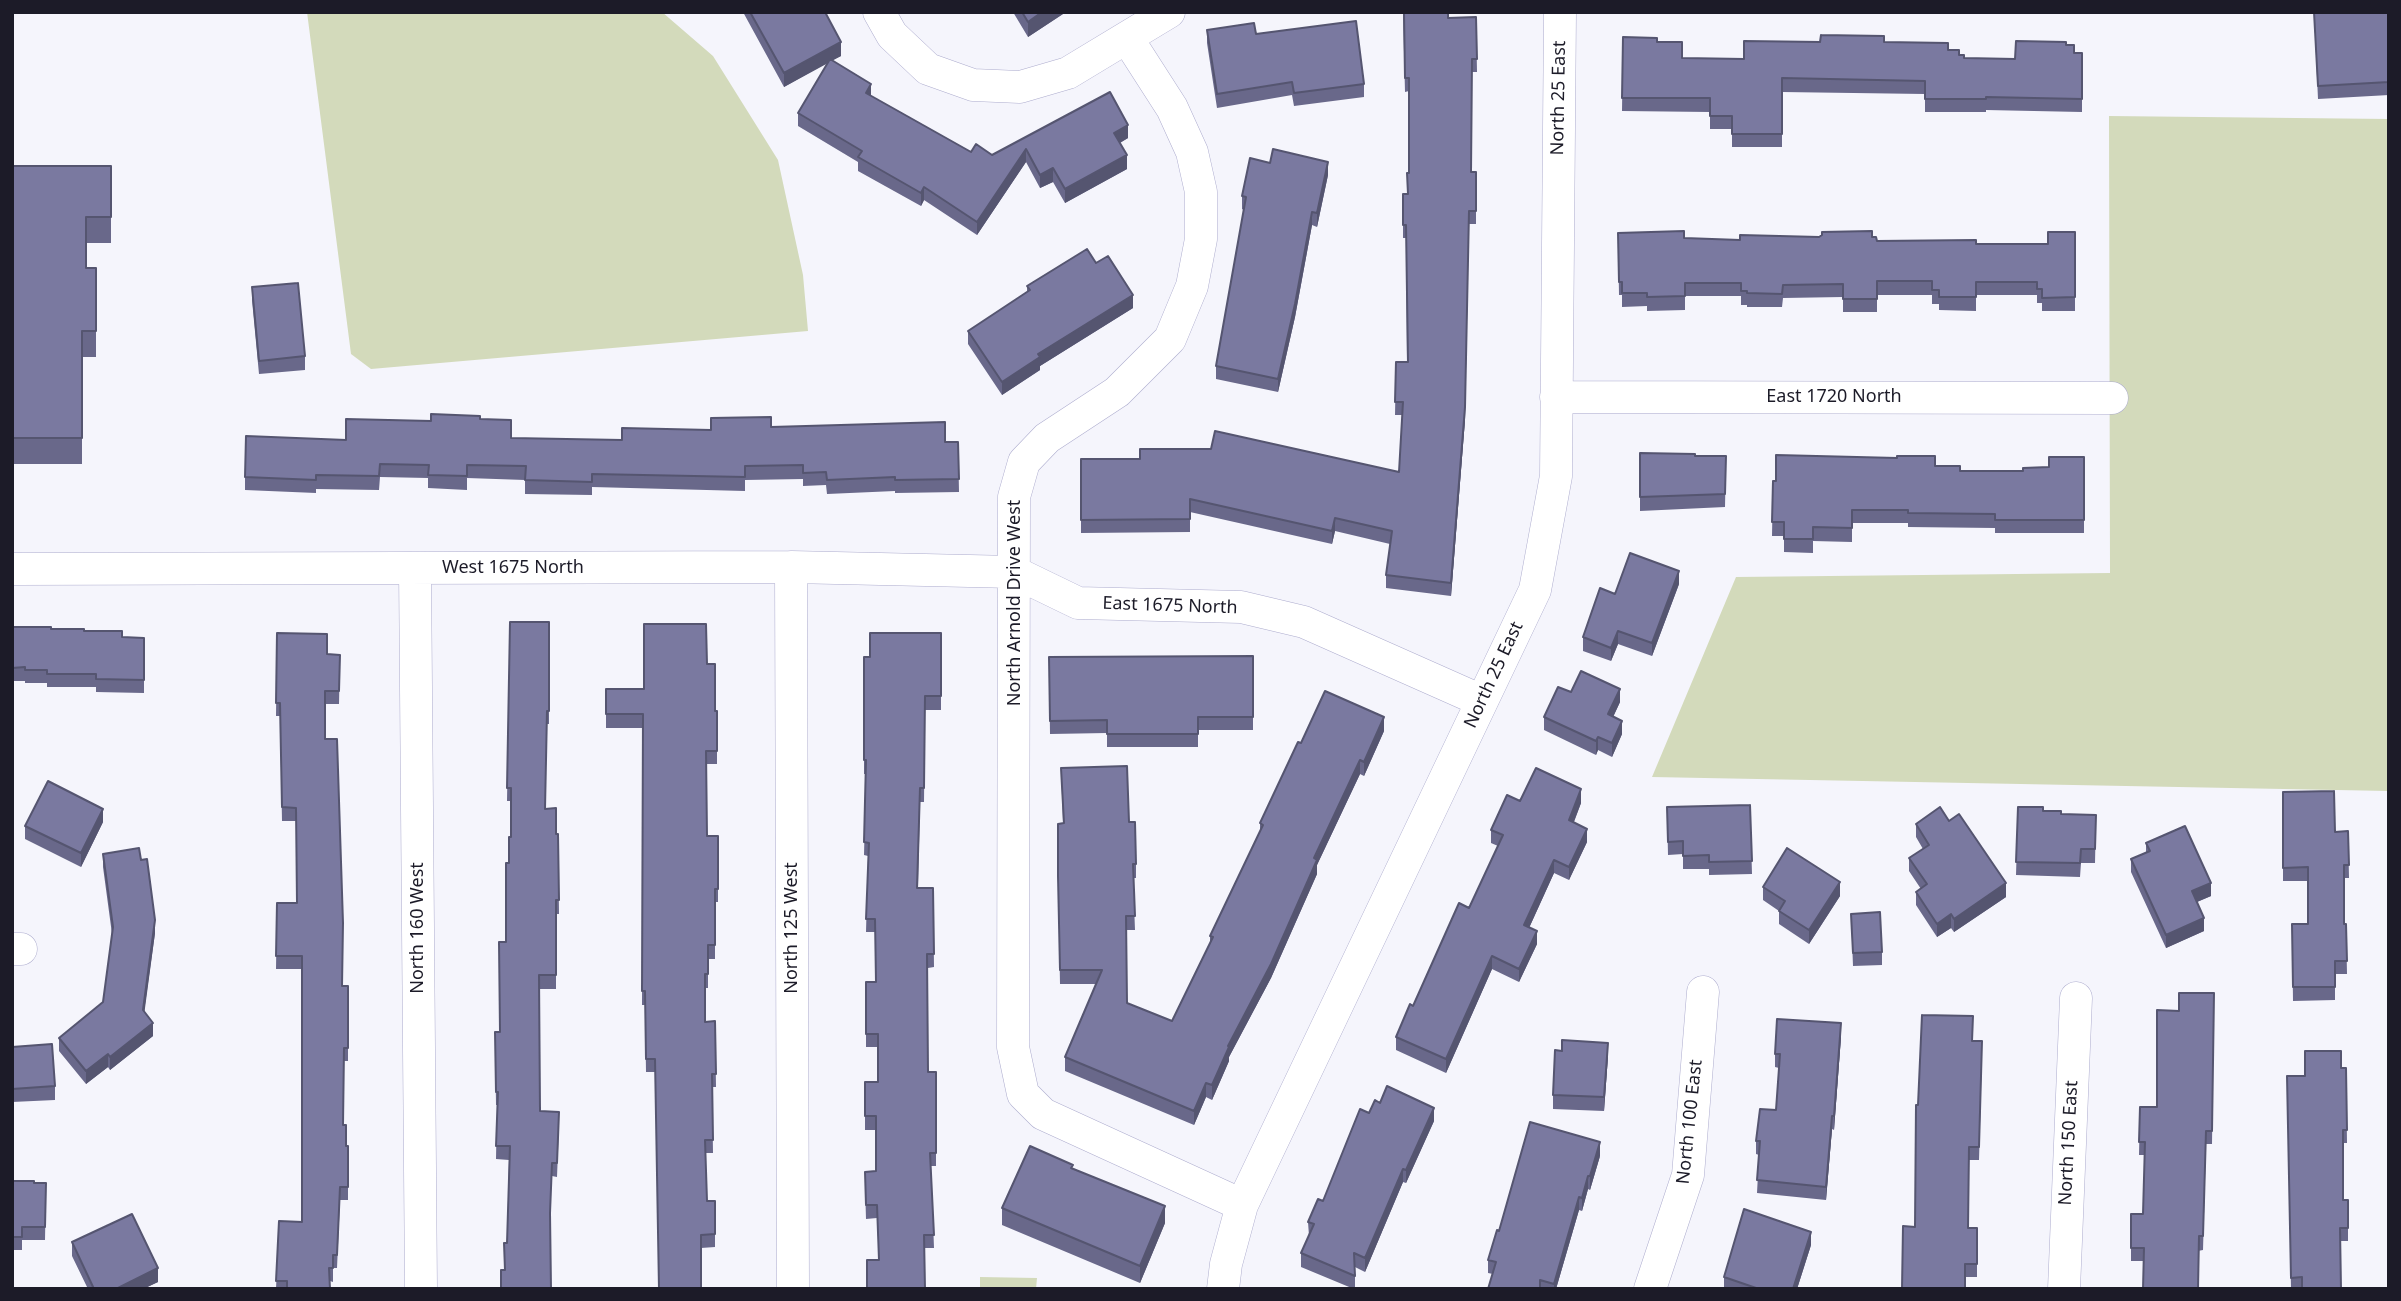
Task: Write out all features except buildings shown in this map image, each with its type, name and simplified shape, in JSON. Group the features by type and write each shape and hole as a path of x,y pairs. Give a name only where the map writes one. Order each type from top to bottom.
{"street":[{"path":"879,12 892,35 928,69 973,86 1020,87 1068,73 1169,12"},
{"name":"North 25 East","path":"1223,1289 1226,1264 1242,1205 1535,590 1556,476 1560,12"},
{"name":"North Arnold Drive West","path":"1127,38 1172,108 1192,152 1201,192 1201,239 1192,286 1170,339 1117,392 1047,438 1024,462 1014,497 1013,1047 1023,1094 1043,1114 1242,1205"},
{"name":"East 1720 North","path":"1556,397 2112,398"},
{"name":"West 1675 North","path":"12,569 791,567 1014,572"},
{"name":"North 125 West","path":"791,567 793,1289"},
{"name":"North 160 West","path":"415,568 421,1289"},
{"name":"East 1675 North","path":"1014,572 1078,603 1241,607 1304,622 1482,701"},
{"name":"North 100 East","path":"1650,1289 1688,1175 1703,992"},
{"name":"North 150 East","path":"2064,1289 2076,998"}],"green space":[{"path":"307,12 662,12 713,56 778,160 803,275 808,331 371,369 351,354"},
{"path":"2109,116 2389,119 2389,791 1652,777 1736,577 2110,573"},
{"path":"980,1277 1037,1278 1036,1289 980,1289"}]}
